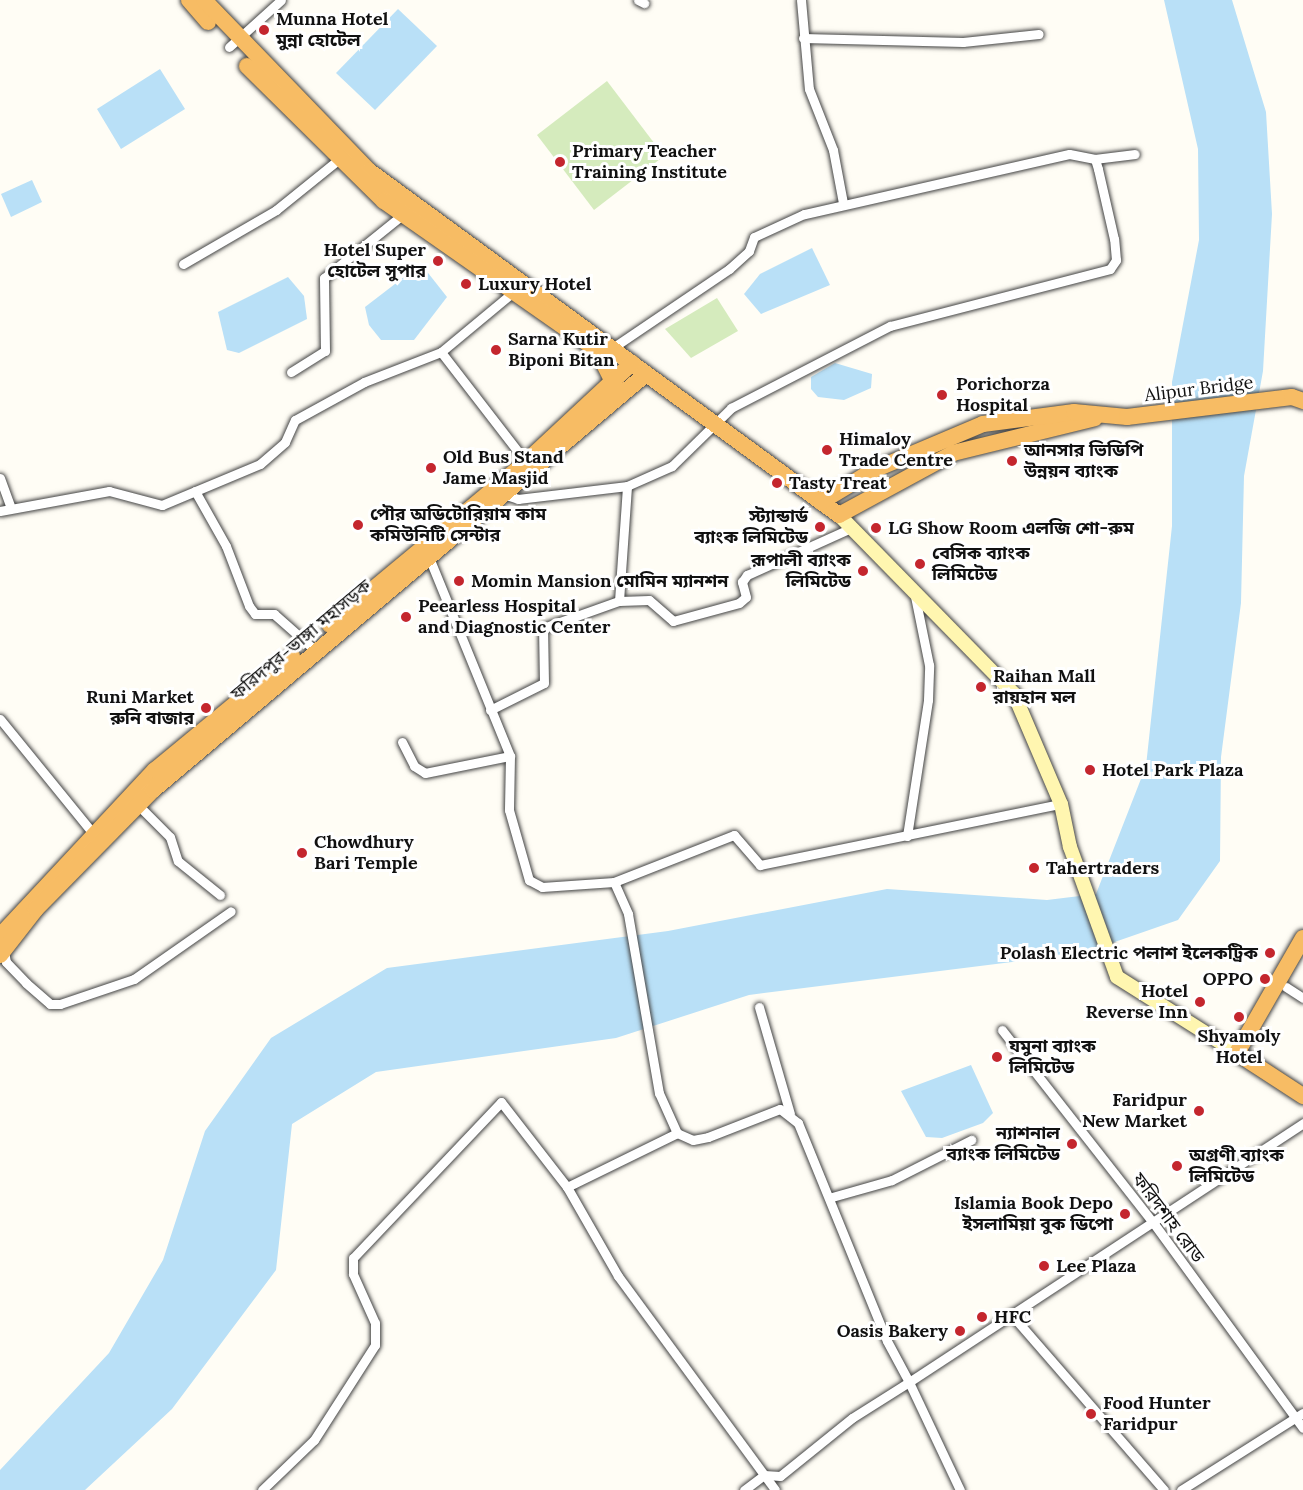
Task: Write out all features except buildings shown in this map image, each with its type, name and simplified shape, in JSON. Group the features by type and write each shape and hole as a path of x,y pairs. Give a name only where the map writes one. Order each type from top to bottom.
{"highway":[{"path":"189,0 369,171 520,285 597,350 619,388 656,390 702,422 716,424"},
{"path":"204,0 233,43 338,160 402,215 520,285 614,347 646,374 839,515 953,453 1095,418"},
{"name":"ফরিদপুর-ভাঙ্গা মহাসড়ক","path":"619,388 632,363"},
{"name":"ফরিদপুর-ভাঙ্গা মহাসড়ক","path":"426,553 506,495 554,446 619,388 646,374"},
{"name":"Alipur Bridge","path":"1095,418 1127,417 1294,397"},
{"path":"821,502 884,465 983,424 1074,412 1095,418"},
{"name":"ফরিদপুর-ভাঙ্গা মহাসড়ক","path":"1,947 97,838 160,775 426,553 526,462 554,446"},
{"name":"ফরিদপুর-ভাঙ্গা মহাসড়ক","path":"97,838 138,805 160,775"},
{"path":"1242,1057 1303,938"},
{"path":"1242,1057 1303,959"},
{"path":"1242,1057 1303,1096"}],"main road":[{"path":"839,515 914,586 1014,694 1061,804 1070,847 1117,977 1242,1057"}],"street":[{"path":"233,43 281,0"},
{"path":"801,0 809,89 833,150 843,203"},
{"path":"803,38 963,42 1039,34"},
{"path":"614,347 729,269 749,251 754,237 843,203 1069,154 1095,159 1135,154"},
{"path":"506,495 518,499 627,486 672,466 749,396 890,326 1110,269 1116,260 1114,239 1095,159"},
{"path":"183,264 276,210 338,160"},
{"path":"291,372 325,351 324,278 402,215"},
{"path":"0,511 10,505 109,491 162,505 195,491 275,454 295,420 306,413 364,382 441,352 520,285"},
{"path":"441,352 526,462"},
{"path":"0,478 10,505"},
{"path":"619,601 627,486"},
{"path":"195,491 226,546 249,606 255,614 274,614 312,647"},
{"path":"490,710 544,683 543,628 619,601 649,600 673,621 739,603 746,597 742,582 747,575 851,528"},
{"path":"426,553 510,756 509,810 529,880 542,887 614,882 734,835 760,865 1061,804"},
{"path":"907,836 928,700 928,665 914,586"},
{"path":"0,720 97,838"},
{"path":"402,742 414,766 425,772 510,756"},
{"path":"138,805 170,837 178,861 220,895"},
{"path":"614,882 628,914 659,1093 677,1133 693,1140 769,1110 790,1114"},
{"path":"1,947 6,962 26,983 50,1004 60,1004 134,979 231,911"},
{"path":"1286,987 1303,998"},
{"path":"759,1007 790,1114 832,1197 887,1341 960,1490"},
{"name":"ফরিদশাহ রোড","path":"1002,1030 1152,1221 1294,1420 1303,1428"},
{"path":"262,1490 314,1440 375,1345 375,1323 353,1274 353,1258 495,1104 509,1106 567,1187 618,1276 775,1490"},
{"path":"744,1490 764,1475 780,1476 852,1418 1303,1123"},
{"path":"567,1187 677,1133"},
{"path":"832,1197 892,1180 971,1140"},
{"path":"1011,1314 1164,1490"},
{"path":"1181,1490 1303,1413"}],"green space":[{"path":"607,81 664,156 594,210 537,135"},
{"path":"717,298 738,331 691,358 665,329"}],"water":[{"path":"1164,0 1232,0 1266,112 1272,214 1263,371 1244,476 1241,603 1221,757 1220,861 1178,920 1083,953 749,995 616,1038 376,1072 292,1124 276,1270 172,1409 85,1490 0,1490 0,1470 109,1353 163,1260 205,1131 271,1038 387,968 668,931 887,889 1047,900 1096,894 1146,766 1172,526 1172,382 1199,240 1198,149"},
{"path":"398,9 437,46 375,110 336,73"},
{"path":"160,69 185,109 121,149 97,109"},
{"path":"32,180 42,202 11,217 1,194"},
{"path":"812,248 830,285 761,314 744,294 760,274"},
{"path":"421,264 447,297 414,340 381,340 369,325 365,307"},
{"path":"288,277 304,296 307,319 239,353 227,350 218,312"},
{"path":"835,363 872,374 871,388 844,400 818,397 811,389 811,377"},
{"path":"971,1065 993,1113 983,1123 942,1138 926,1137 901,1091"}],"place":[{"name":"Munna Hotel মুন্না হোটেল","path":"264,30"},
{"name":"Primary Teacher Training Institute","path":"560,162"},
{"name":"Hotel Super হোটেল সুপার","path":"438,261"},
{"name":"Luxury Hotel","path":"466,284"},
{"name":"Sarna Kutir Biponi Bitan","path":"496,350"},
{"name":"Porichorza Hospital","path":"942,395"},
{"name":"Himaloy Trade Centre","path":"827,450"},
{"name":"আনসার ভিডিপি উন্নয়ন ব্যাংক","path":"1012,461"},
{"name":"Old Bus Stand Jame Masjid","path":"431,468"},
{"name":"Tasty Treat","path":"777,483"},
{"name":"পৌর অডিটোরিয়াম কাম কমিউনিটি সেন্টার","path":"358,525"},
{"name":"স্ট্যান্ডার্ড ব্যাংক লিমিটেড","path":"820,527"},
{"name":"LG Show Room এলজি শো-রুম","path":"876,528"},
{"name":"বেসিক ব্যাংক লিমিটেড","path":"920,564"},
{"name":"রূপালী ব্যাংক লিমিটেড","path":"863,571"},
{"name":"Momin Mansion মোমিন ম্যানশন","path":"459,581"},
{"name":"Peearless Hospital and Diagnostic Center","path":"406,617"},
{"name":"Raihan Mall রায়হান মল","path":"981,687"},
{"name":"Runi Market রুনি বাজার","path":"206,708"},
{"name":"Hotel Park Plaza","path":"1090,770"},
{"name":"Chowdhury Bari Temple","path":"302,853"},
{"name":"Tahertraders","path":"1034,868"},
{"name":"Polash Electric পলাশ ইলেকট্রিক","path":"1270,953"},
{"name":"OPPO","path":"1265,979"},
{"name":"Hotel Reverse Inn","path":"1200,1002"},
{"name":"Shyamoly Hotel","path":"1239,1017"},
{"name":"যমুনা ব্যাংক লিমিটেড","path":"997,1057"},
{"name":"Faridpur New Market","path":"1199,1111"},
{"name":"ন্যাশনাল ব্যাংক লিমিটেড","path":"1072,1144"},
{"name":"অগ্রণী ব্যাংক লিমিটেড","path":"1177,1166"},
{"name":"Islamia Book Depo ইসলামিয়া বুক ডিপো","path":"1125,1214"},
{"name":"Lee Plaza","path":"1044,1266"},
{"name":"HFC","path":"982,1317"},
{"name":"Oasis Bakery","path":"960,1331"},
{"name":"Food Hunter Faridpur","path":"1091,1414"}]}
